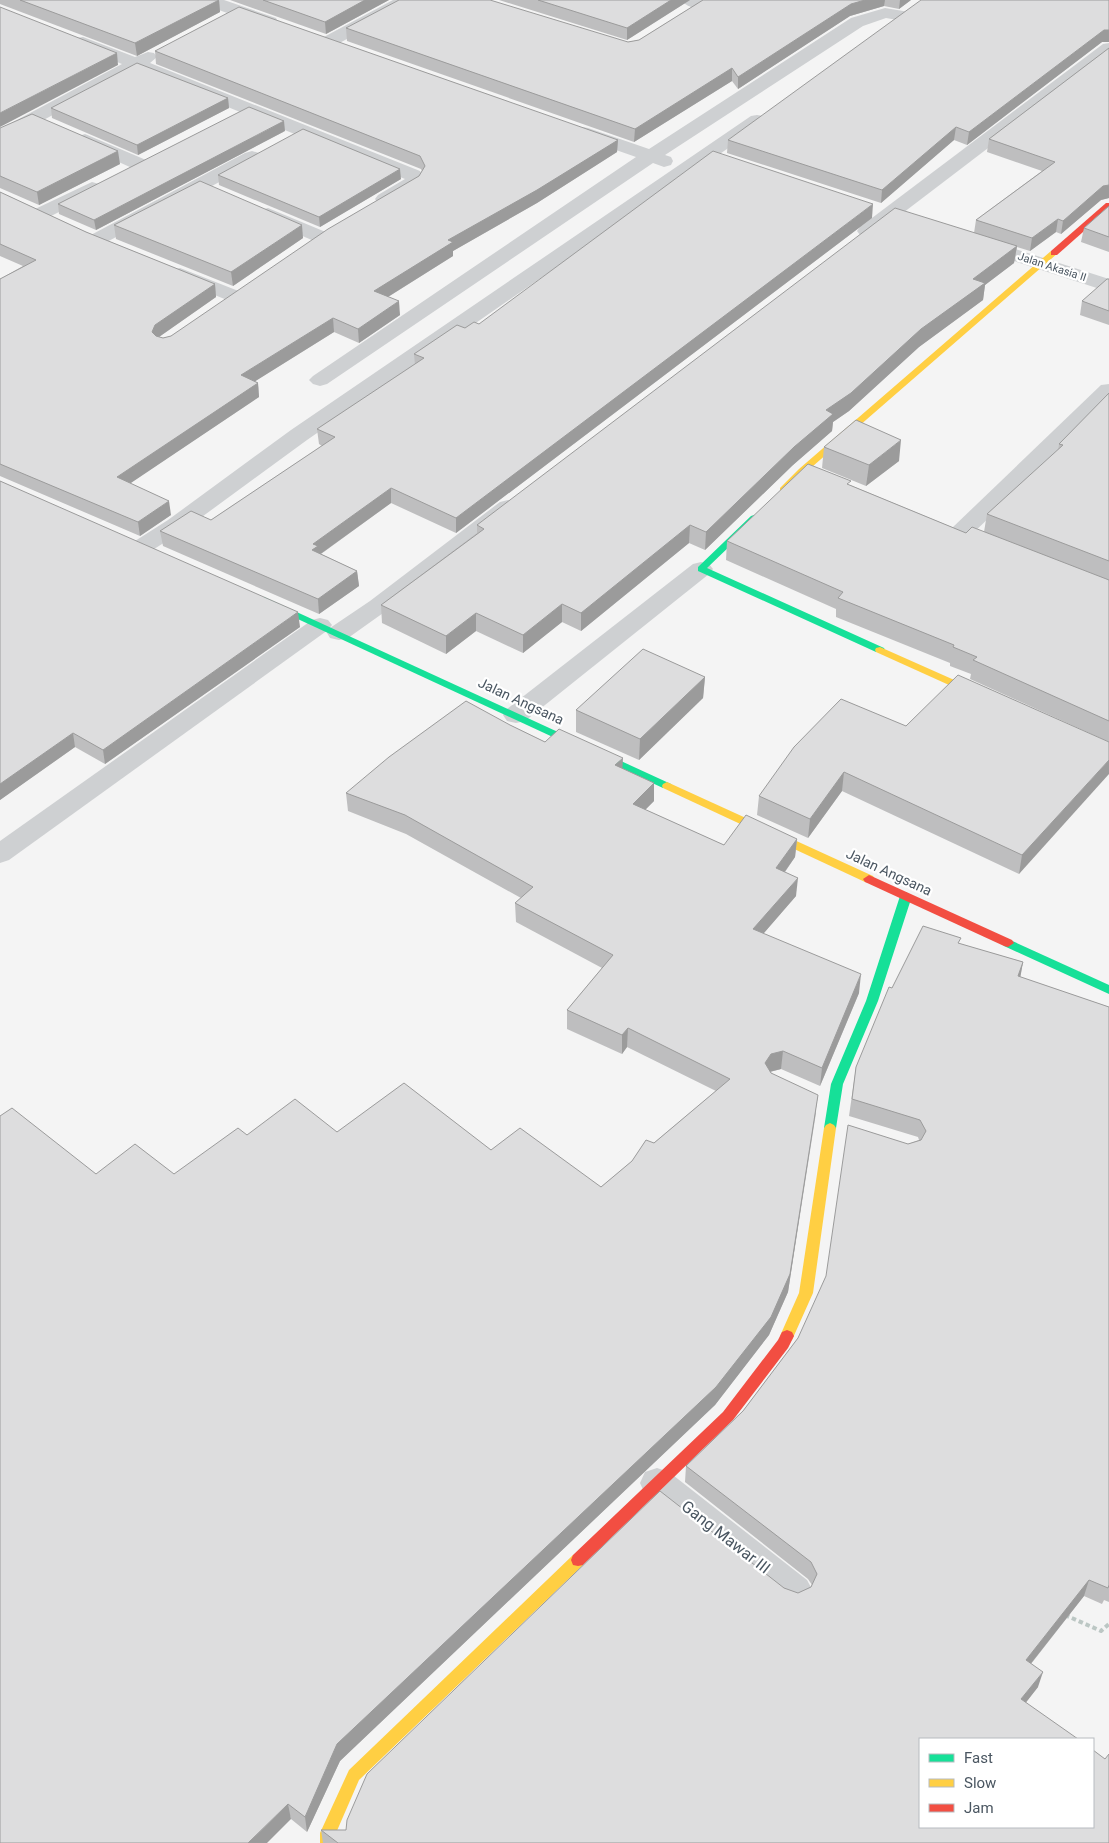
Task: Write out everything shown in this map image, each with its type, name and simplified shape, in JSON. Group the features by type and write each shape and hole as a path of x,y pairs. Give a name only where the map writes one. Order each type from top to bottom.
{"street":[{"path":"208,0 283,27"},
{"path":"328,42 405,0"},
{"path":"222,20 239,11"},
{"path":"320,380 651,156 858,22 884,14 908,12 881,31"},
{"path":"64,34 304,130 413,175 416,178 412,183 370,207"},
{"path":"310,36 346,49"},
{"path":"850,244 1092,70 1109,48"},
{"path":"0,136 162,50"},
{"path":"224,121 249,108"},
{"path":"143,546 176,525 307,430 772,110"},
{"path":"33,118 51,126"},
{"path":"567,127 688,169"},
{"path":"80,232 208,188 274,146 304,130"},
{"path":"68,133 139,164"},
{"path":"122,251 32,211 110,178 156,155"},
{"path":"709,155 733,163"},
{"path":"774,499 811,474 1109,205"},
{"path":"252,207 321,237"},
{"name":"Jalan Akasia II","path":"966,239 1109,286"},
{"path":"166,269 233,297"},
{"path":"960,533 1109,390"},
{"path":"0,854 329,629 378,606 520,497"},
{"path":"516,715 701,569 760,513"},
{"path":"701,569 993,701"},
{"name":"Jalan Angsana","path":"249,593 1109,990"},
{"path":"328,1843 328,1833 354,1776 728,1416 783,1344 806,1293 837,1084 872,1001 906,896"},
{"path":"807,1094 832,1115 860,1133"},
{"name":"Gang Mawar III","path":"658,1483 795,1591"}],"path":[{"path":"1061,1613 1101,1631 1109,1624"}],"building":[{"path":"20,0 219,0 135,43"},
{"path":"263,0 365,0 325,22"},
{"path":"399,0 490,0 628,42 639,40 703,0 865,0 851,4 738,77 732,68 635,129 346,28"},
{"path":"538,0 671,0 627,28"},
{"path":"921,0 1109,0 1109,30 1104,30 969,132 956,127 882,190 728,140"},
{"path":"0,7 117,53 0,113"},
{"path":"239,7 618,140 537,190 448,240 453,242 374,291 399,301 358,329 333,318 241,375 258,383 117,477 169,501 138,522 0,464 0,279 36,260 0,244 0,192 86,232 215,284 155,325 152,332 156,336 163,338 171,336 328,229 419,176 425,166 420,156 155,51"},
{"path":"1109,48 1109,185 1103,186 1063,221 1058,219 1032,238 976,220 1055,162 989,139"},
{"path":"137,63 228,98 137,145 51,108"},
{"path":"249,107 284,121 94,220 58,204"},
{"path":"32,114 118,151 37,192 0,176 0,128"},
{"path":"303,129 400,169 319,217 218,175"},
{"path":"713,151 873,204 456,518 391,488 313,544 318,546 312,550 357,571 318,599 160,531 191,511 211,520 335,437 317,429 424,358 414,354 457,325 465,328 474,322 479,324"},
{"path":"200,181 302,225 231,272 114,225"},
{"path":"1109,206 1109,237 1084,228"},
{"path":"895,208 1017,246 973,279 985,283 921,329 851,393 826,410 833,414 794,447 706,532 690,525 581,613 562,604 523,635 476,613 446,636 381,605 484,529 477,525"},
{"path":"1109,279 1109,311 1082,301"},
{"path":"1109,393 1109,561 987,514 1063,445 1059,444"},
{"path":"856,420 901,440 869,465 824,447"},
{"path":"808,464 851,481 847,484 966,533 972,527 1109,580 1109,721 973,660 977,657 953,647 954,645 838,598 843,592 727,541"},
{"path":"0,481 298,612 103,750 73,733 0,784"},
{"path":"643,649 705,677 640,739 576,710"},
{"path":"958,675 1109,742 1109,760 1022,855 844,772 810,819 759,796 794,747 841,699 906,726"},
{"path":"466,701 545,742 559,729 623,758 615,765 654,783 633,804 724,845 746,815 797,839 776,868 798,878 753,929 861,974 822,1068 783,1051 771,1054 765,1063 771,1073 818,1095 790,1274 771,1317 716,1387 337,1744 305,1817 288,1804 248,1843 0,1843 0,1116 12,1108 96,1174 135,1144 174,1174 238,1128 247,1135 295,1099 337,1132 404,1083 491,1150 520,1128 601,1187 632,1161 646,1140 654,1143 730,1079 628,1028 622,1035 567,1010 613,955 515,903 533,887 405,815 346,793 389,757"},
{"path":"923,926 961,938 958,943 1023,962 1018,976 1109,1007 1109,1585 1108,1588 1089,1580 1026,1660 1043,1672 1021,1699 1077,1738 919,1738 919,1828 1094,1828 1094,1751 1105,1759 1109,1754 1109,1843 338,1843 321,1830 346,1830 347,1820 367,1774 660,1491 784,1588 798,1593 811,1587 817,1574 811,1562 686,1466 743,1411 798,1338 826,1276 848,1125 908,1144 921,1140 926,1131 920,1120 852,1099 856,1067 889,987 892,988"}],"traffic: fast":[{"path":"754,518 701,569 880,650"},
{"path":"264,600 667,786"},
{"path":"830,1128 837,1084 872,1001 906,896"},
{"path":"1008,943 1109,990"}],"traffic: slow":[{"path":"783,490 802,471 1054,253"},
{"path":"880,650 984,697"},
{"path":"667,786 869,879"},
{"path":"787,1336 806,1293 830,1128"},
{"path":"328,1843 328,1833 354,1775 578,1560"}],"traffic: jam":[{"path":"1054,253 1109,205"},
{"path":"869,879 1008,943"},
{"path":"578,1560 728,1416 783,1344 787,1336"}]}
